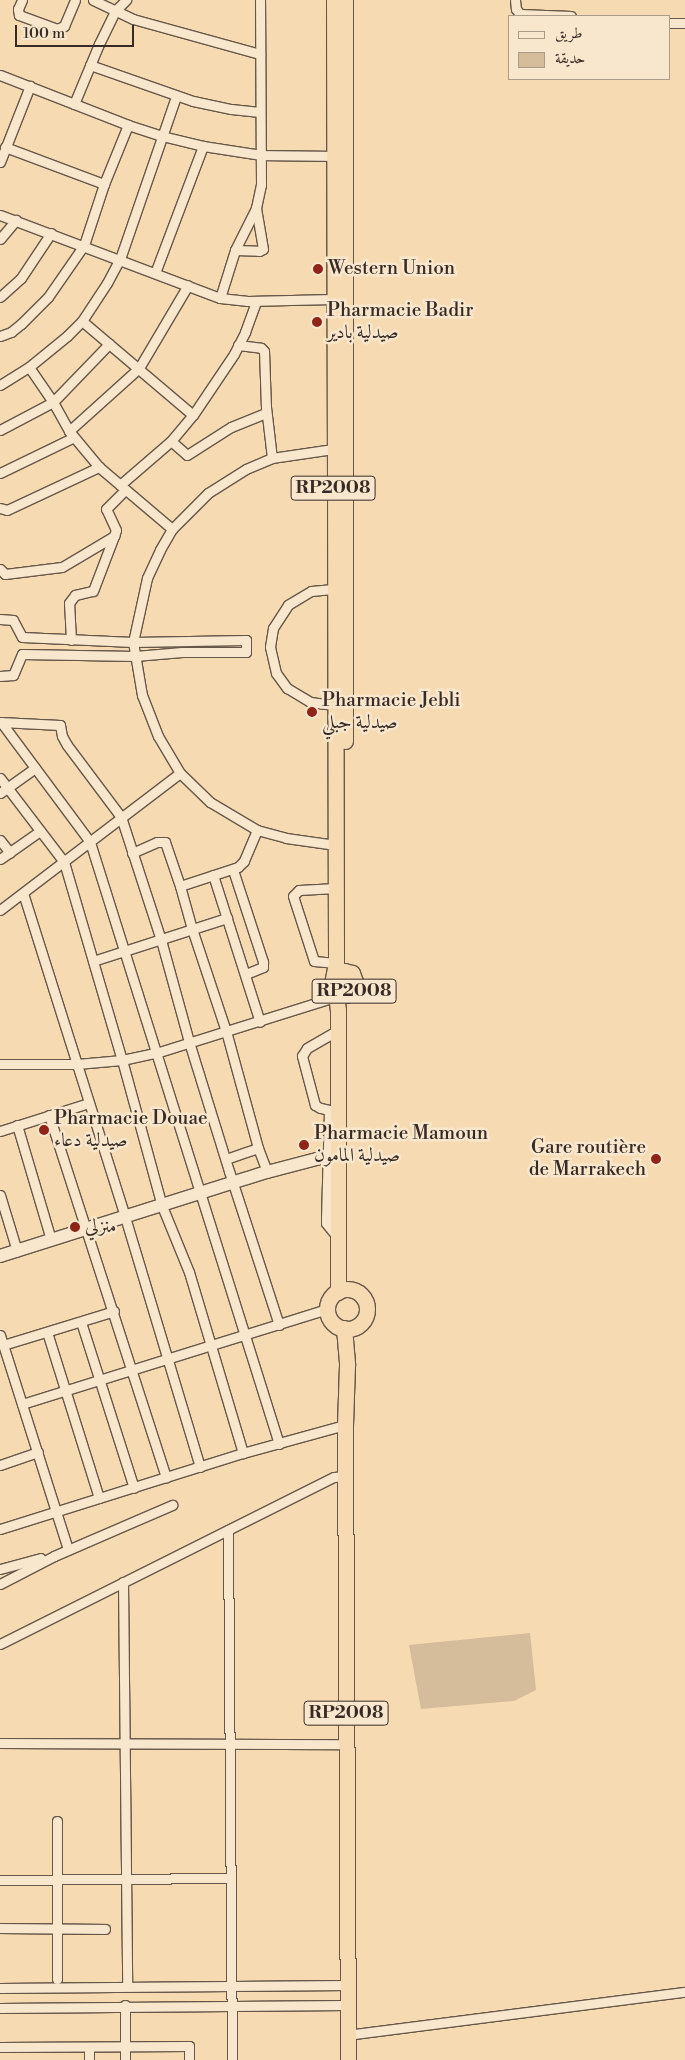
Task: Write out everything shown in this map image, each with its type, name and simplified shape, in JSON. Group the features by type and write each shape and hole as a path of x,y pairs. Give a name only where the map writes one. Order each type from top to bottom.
{"highway":[{"name":"RP2008","path":"334,0 333,589 338,1030 333,1157 343,1290"},
{"name":"RP2008","path":"338,978 345,961 346,0"},
{"name":"RP2008","path":"338,978 356,980 348,1004 347,1018 343,1290"},
{"name":"RP2008","path":"343,1290 358,1292 366,1305 363,1320 349,1328 345,1425 348,2060"},
{"path":"343,1290 330,1299 327,1309 333,1323 349,1328"}],"street":[{"path":"22,0 18,9 19,15 57,29 64,26 74,0"},
{"path":"93,0 133,19 260,54"},
{"path":"74,104 115,11 126,0"},
{"path":"220,298 235,250 256,208 261,185 260,0"},
{"path":"515,0 516,10 520,14 546,15"},
{"path":"670,23 685,23"},
{"path":"90,65 176,96 230,109 260,112"},
{"path":"0,75 128,125 203,146 261,155 334,156"},
{"path":"0,162 30,86"},
{"path":"0,385 30,367 82,322 120,259 176,96"},
{"path":"0,336 11,332 21,324 48,297 84,245 104,184 128,125"},
{"path":"155,273 203,146"},
{"path":"5,147 104,184"},
{"path":"235,250 260,252 263,249 256,208"},
{"path":"0,215 84,245 220,298 256,301 334,299"},
{"path":"0,239 16,220"},
{"path":"0,297 21,278 51,233"},
{"path":"0,473 72,434 138,368 188,285"},
{"path":"71,640 69,603 75,595 93,591 116,530 106,508 123,487 171,441 212,390 238,345 256,301"},
{"path":"82,322 193,415"},
{"path":"0,430 53,402 109,344"},
{"path":"238,345 261,348 264,351 266,413 272,458"},
{"path":"30,367 72,434 99,467 172,530"},
{"path":"171,441 187,455 231,427 266,413"},
{"path":"334,449 272,458 246,469 208,493 172,530 147,578 133,642 142,695 158,736 180,773 210,802 257,830 286,838 336,845"},
{"path":"0,508 7,510 99,467"},
{"path":"0,569 5,574 62,568 114,536"},
{"path":"333,589 311,591 288,605 273,628 270,646 276,673 287,688 310,702 334,705"},
{"path":"0,619 13,620 21,636 133,642 246,640 246,652 182,652 135,656 22,654 14,675 0,676"},
{"path":"1,722 90,842 279,1444"},
{"path":"1,722 60,724 62,736 67,745 121,817 161,940 189,1042 279,1325"},
{"path":"4,791 35,768"},
{"path":"2,904 23,893 180,773"},
{"path":"0,778 4,791 40,831 64,862 122,1060 162,1206 189,1272 243,1453"},
{"path":"180,886 233,870 244,861 257,830"},
{"path":"0,859 40,831"},
{"path":"0,840 10,852"},
{"path":"132,853 157,842 165,842 226,1031 258,1148 267,1172"},
{"path":"233,870 263,962 263,966 246,974"},
{"path":"213,875 260,1022"},
{"path":"0,1062 78,1064 122,1060 156,1053 260,1022 328,999 338,978 314,961 293,896 299,890 336,888"},
{"path":"23,893 169,1359 200,1467"},
{"path":"93,960 124,952 226,918"},
{"path":"0,1256 267,1172 333,1157 330,1110 320,1108 315,1104 302,1053 307,1048 338,1030"},
{"path":"0,1131 90,1103"},
{"path":"49,1115 133,1370 166,1478"},
{"path":"17,1125 51,1240"},
{"path":"226,1159 258,1148"},
{"path":"0,1196 17,1251"},
{"path":"22,1404 327,1309"},
{"path":"4,1345 114,1312"},
{"path":"82,1322 134,1488"},
{"path":"47,1332 99,1498"},
{"path":"0,1335 68,1550"},
{"path":"0,1529 243,1453 345,1425"},
{"path":"0,1465 38,1452"},
{"path":"0,1644 334,1477 345,1476"},
{"path":"0,1584 54,1556 172,1505"},
{"path":"228,1530 232,2060"},
{"path":"0,1570 54,1556"},
{"path":"123,1582 128,1879 127,1986"},
{"path":"0,1743 346,1744"},
{"path":"57,1821 57,1979"},
{"path":"0,1880 231,1878"},
{"path":"0,1928 105,1929"},
{"path":"0,1988 347,1985"},
{"path":"348,2034 685,1992"},
{"path":"0,2008 347,2005"},
{"path":"126,2006 126,2060"},
{"path":"0,2048 189,2046 189,2060"},
{"path":"89,2047 89,2060"}],"green space":[{"path":"530,1633 536,1690 514,1701 421,1709 409,1645"}],"place":[{"name":"Western Union","path":"318,269"},
{"name":"Pharmacie Badir صيدلية بادير","path":"317,322"},
{"name":"Pharmacie Jebli صيدلية جبلي","path":"312,712"},
{"name":"Pharmacie Douae صيدلية دعاء","path":"44,1130"},
{"name":"Pharmacie Mamoun صيدلية المامون","path":"304,1145"},
{"name":"Gare routière de Marrakech","path":"656,1159"},
{"name":"منزلي","path":"75,1227"}]}
